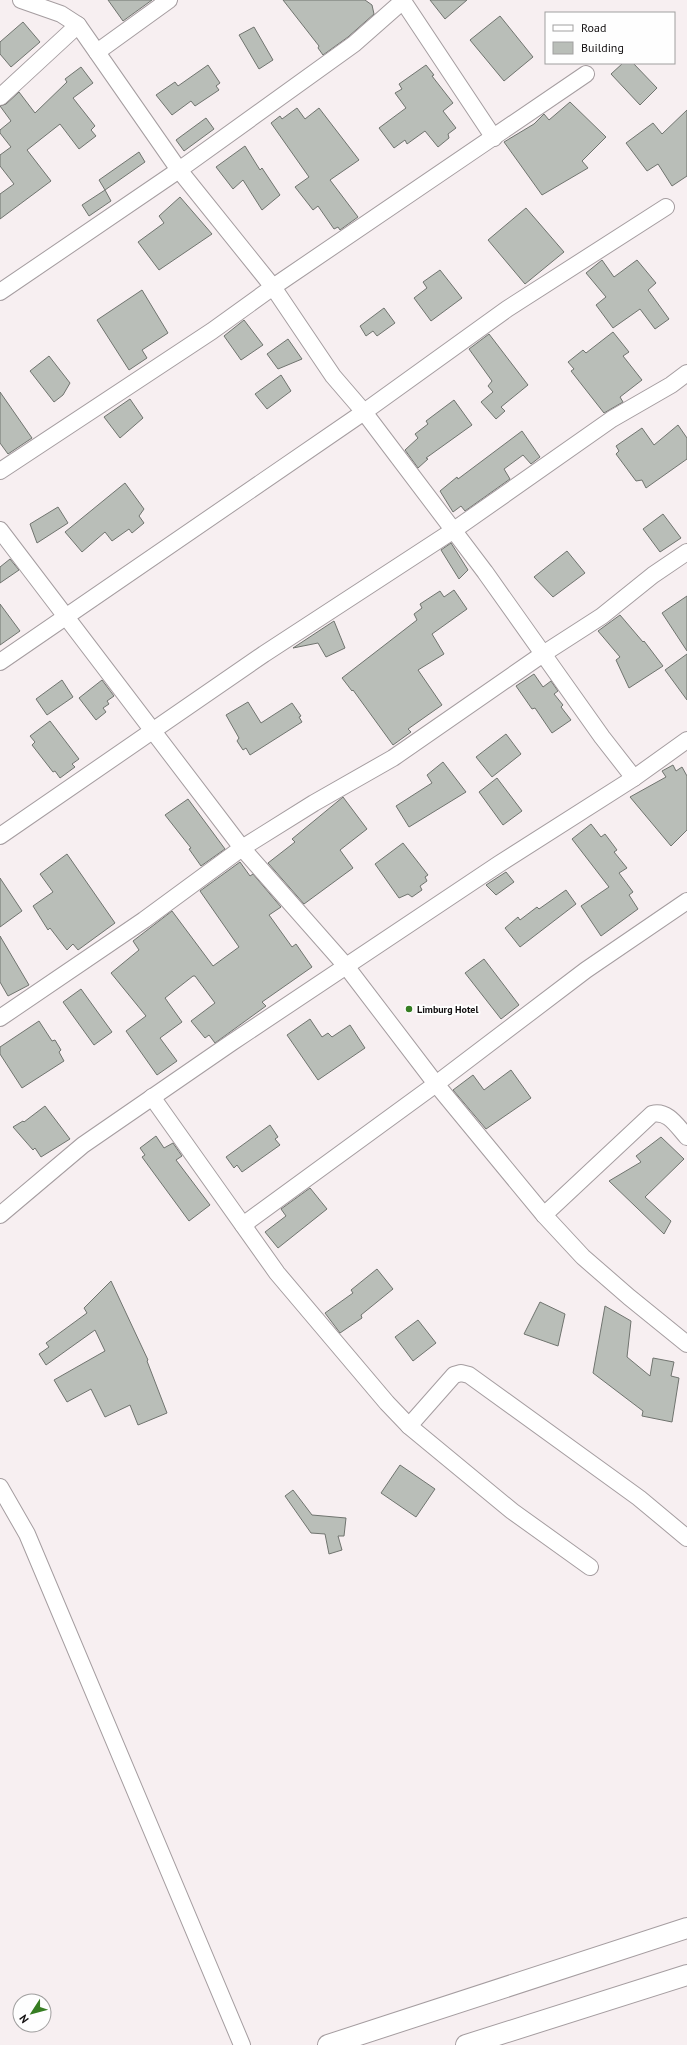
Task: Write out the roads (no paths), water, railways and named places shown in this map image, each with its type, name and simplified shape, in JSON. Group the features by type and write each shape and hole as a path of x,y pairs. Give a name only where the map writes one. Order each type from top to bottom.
{"main road":[{"path":"328,2045 687,1928"},
{"path":"466,2045 687,1974"}],"street":[{"path":"21,0 61,14 78,25 179,170 272,287 333,376 364,412 454,530 602,737 634,778"},
{"path":"97,52 169,0"},
{"path":"0,292 179,170 354,44 403,0 494,138"},
{"path":"0,97 78,25"},
{"path":"0,471 212,331 272,287 494,138 586,74"},
{"path":"0,662 364,412 507,309 666,207"},
{"path":"0,836 264,654 454,530 612,419 671,385 687,373"},
{"path":"0,530 65,618 242,848 346,966 436,1084 544,1215 583,1257 687,1344"},
{"path":"0,1018 144,920 242,848 314,803 393,758 543,654 602,616 653,575 687,552"},
{"path":"0,1214 83,1145 152,1097 346,966 634,778 687,740"},
{"path":"243,1225 436,1084 586,970 687,901"},
{"path":"152,1097 277,1273 371,1385 409,1426 512,1511 590,1567"},
{"path":"544,1215 652,1114 660,1112 667,1115 687,1138"},
{"path":"409,1426 454,1375 461,1373 469,1376 638,1498 687,1538"},
{"path":"0,1487 27,1534 242,2045"}],"place":[{"name":"Limburg Hotel","path":"409,1009"}]}
